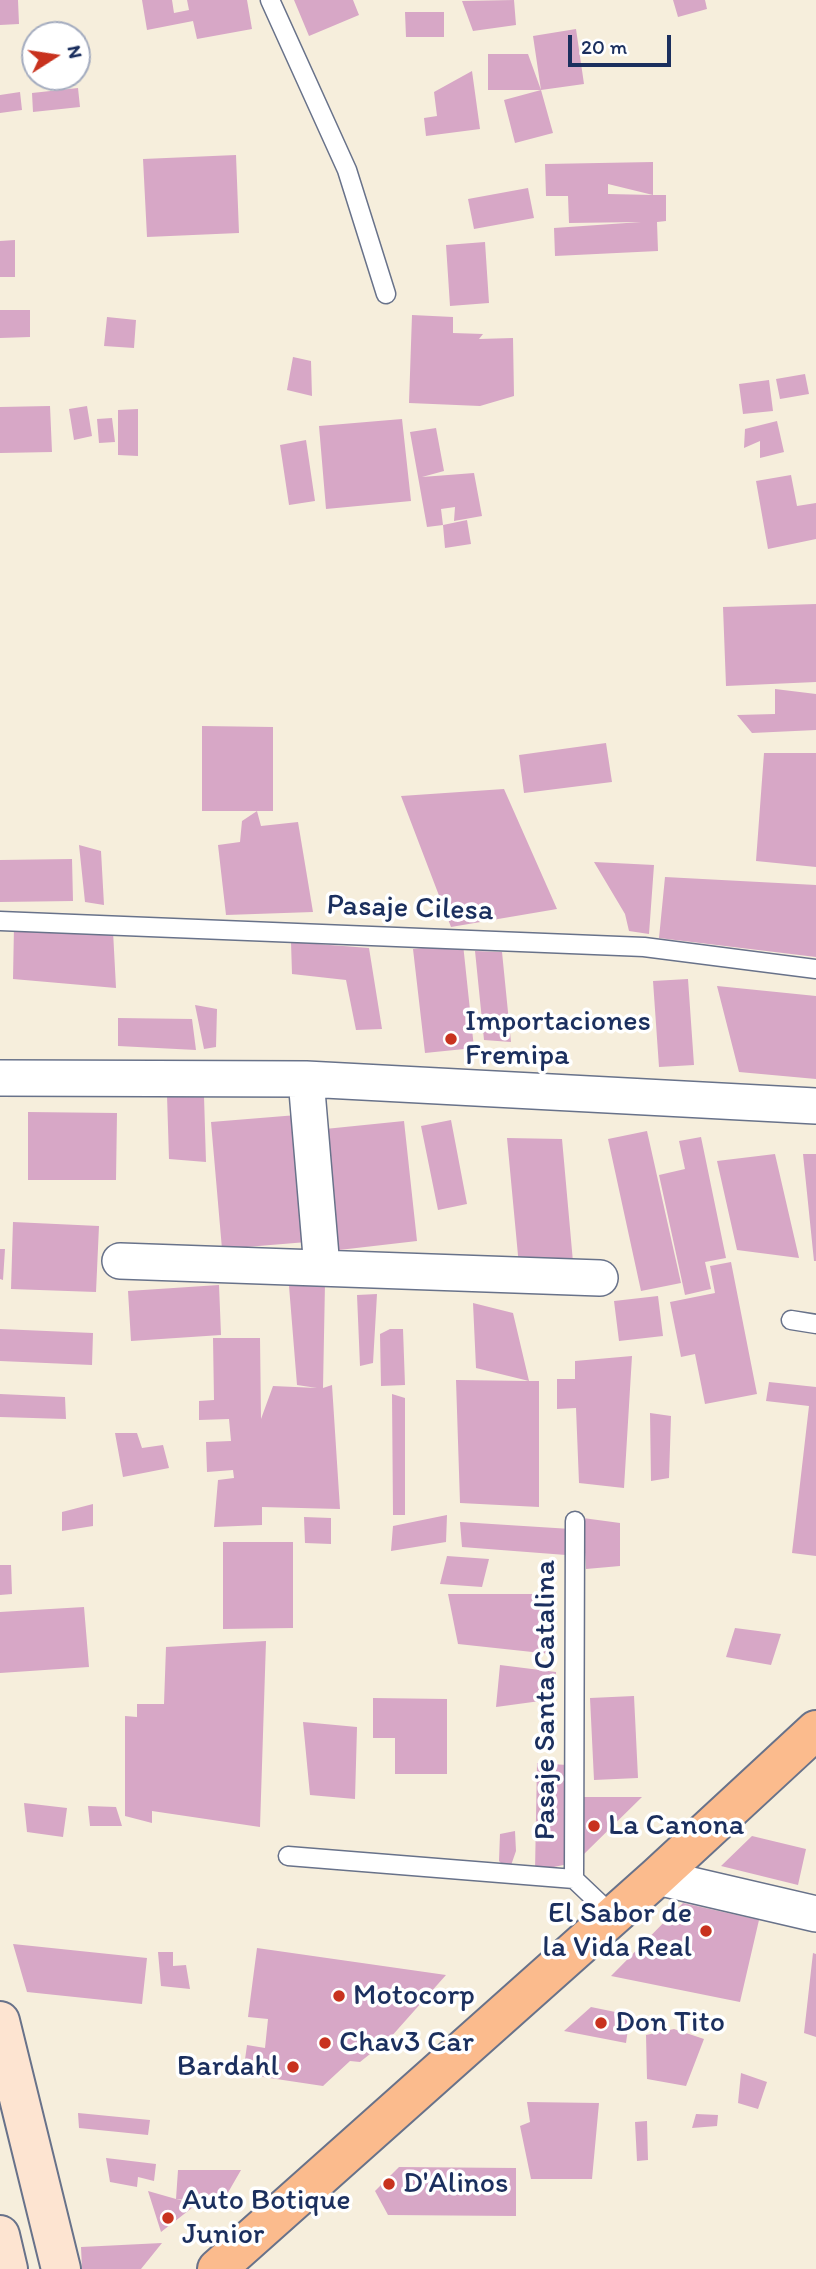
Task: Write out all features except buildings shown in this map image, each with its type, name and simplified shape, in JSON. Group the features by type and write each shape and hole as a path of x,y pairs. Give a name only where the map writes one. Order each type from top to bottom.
{"highway":[{"path":"217,2269 657,1877 816,1730"}],"street":[{"path":"0,1079 306,1079 816,1105"},
{"path":"306,1079 322,1268"},
{"path":"120,1261 600,1278"},
{"path":"657,1877 816,1914"},
{"path":"0,2021 61,2269"},
{"path":"0,2235 8,2269"}],"lane":[{"path":"270,0 346,170 386,294"},
{"name":"Pasaje Cilesa","path":"0,920 644,947 816,969"},
{"path":"791,1320 816,1324"},
{"name":"Pasaje Santa Catalina","path":"574,1879 575,1521"},
{"name":"Pasaje Santa Catalina","path":"288,1856 574,1879 613,1916"}],"place":[{"name":"Importaciones Fremipa","path":"451,1039"},
{"name":"La Canona","path":"594,1826"},
{"name":"El Sabor de la Vida Real","path":"706,1931"},
{"name":"Motocorp","path":"339,1996"},
{"name":"Don Tito","path":"601,2023"},
{"name":"Chav3 Car","path":"325,2043"},
{"name":"Bardahl","path":"293,2067"},
{"name":"D'Alinos","path":"389,2184"},
{"name":"Auto Botique Junior","path":"168,2218"}]}
